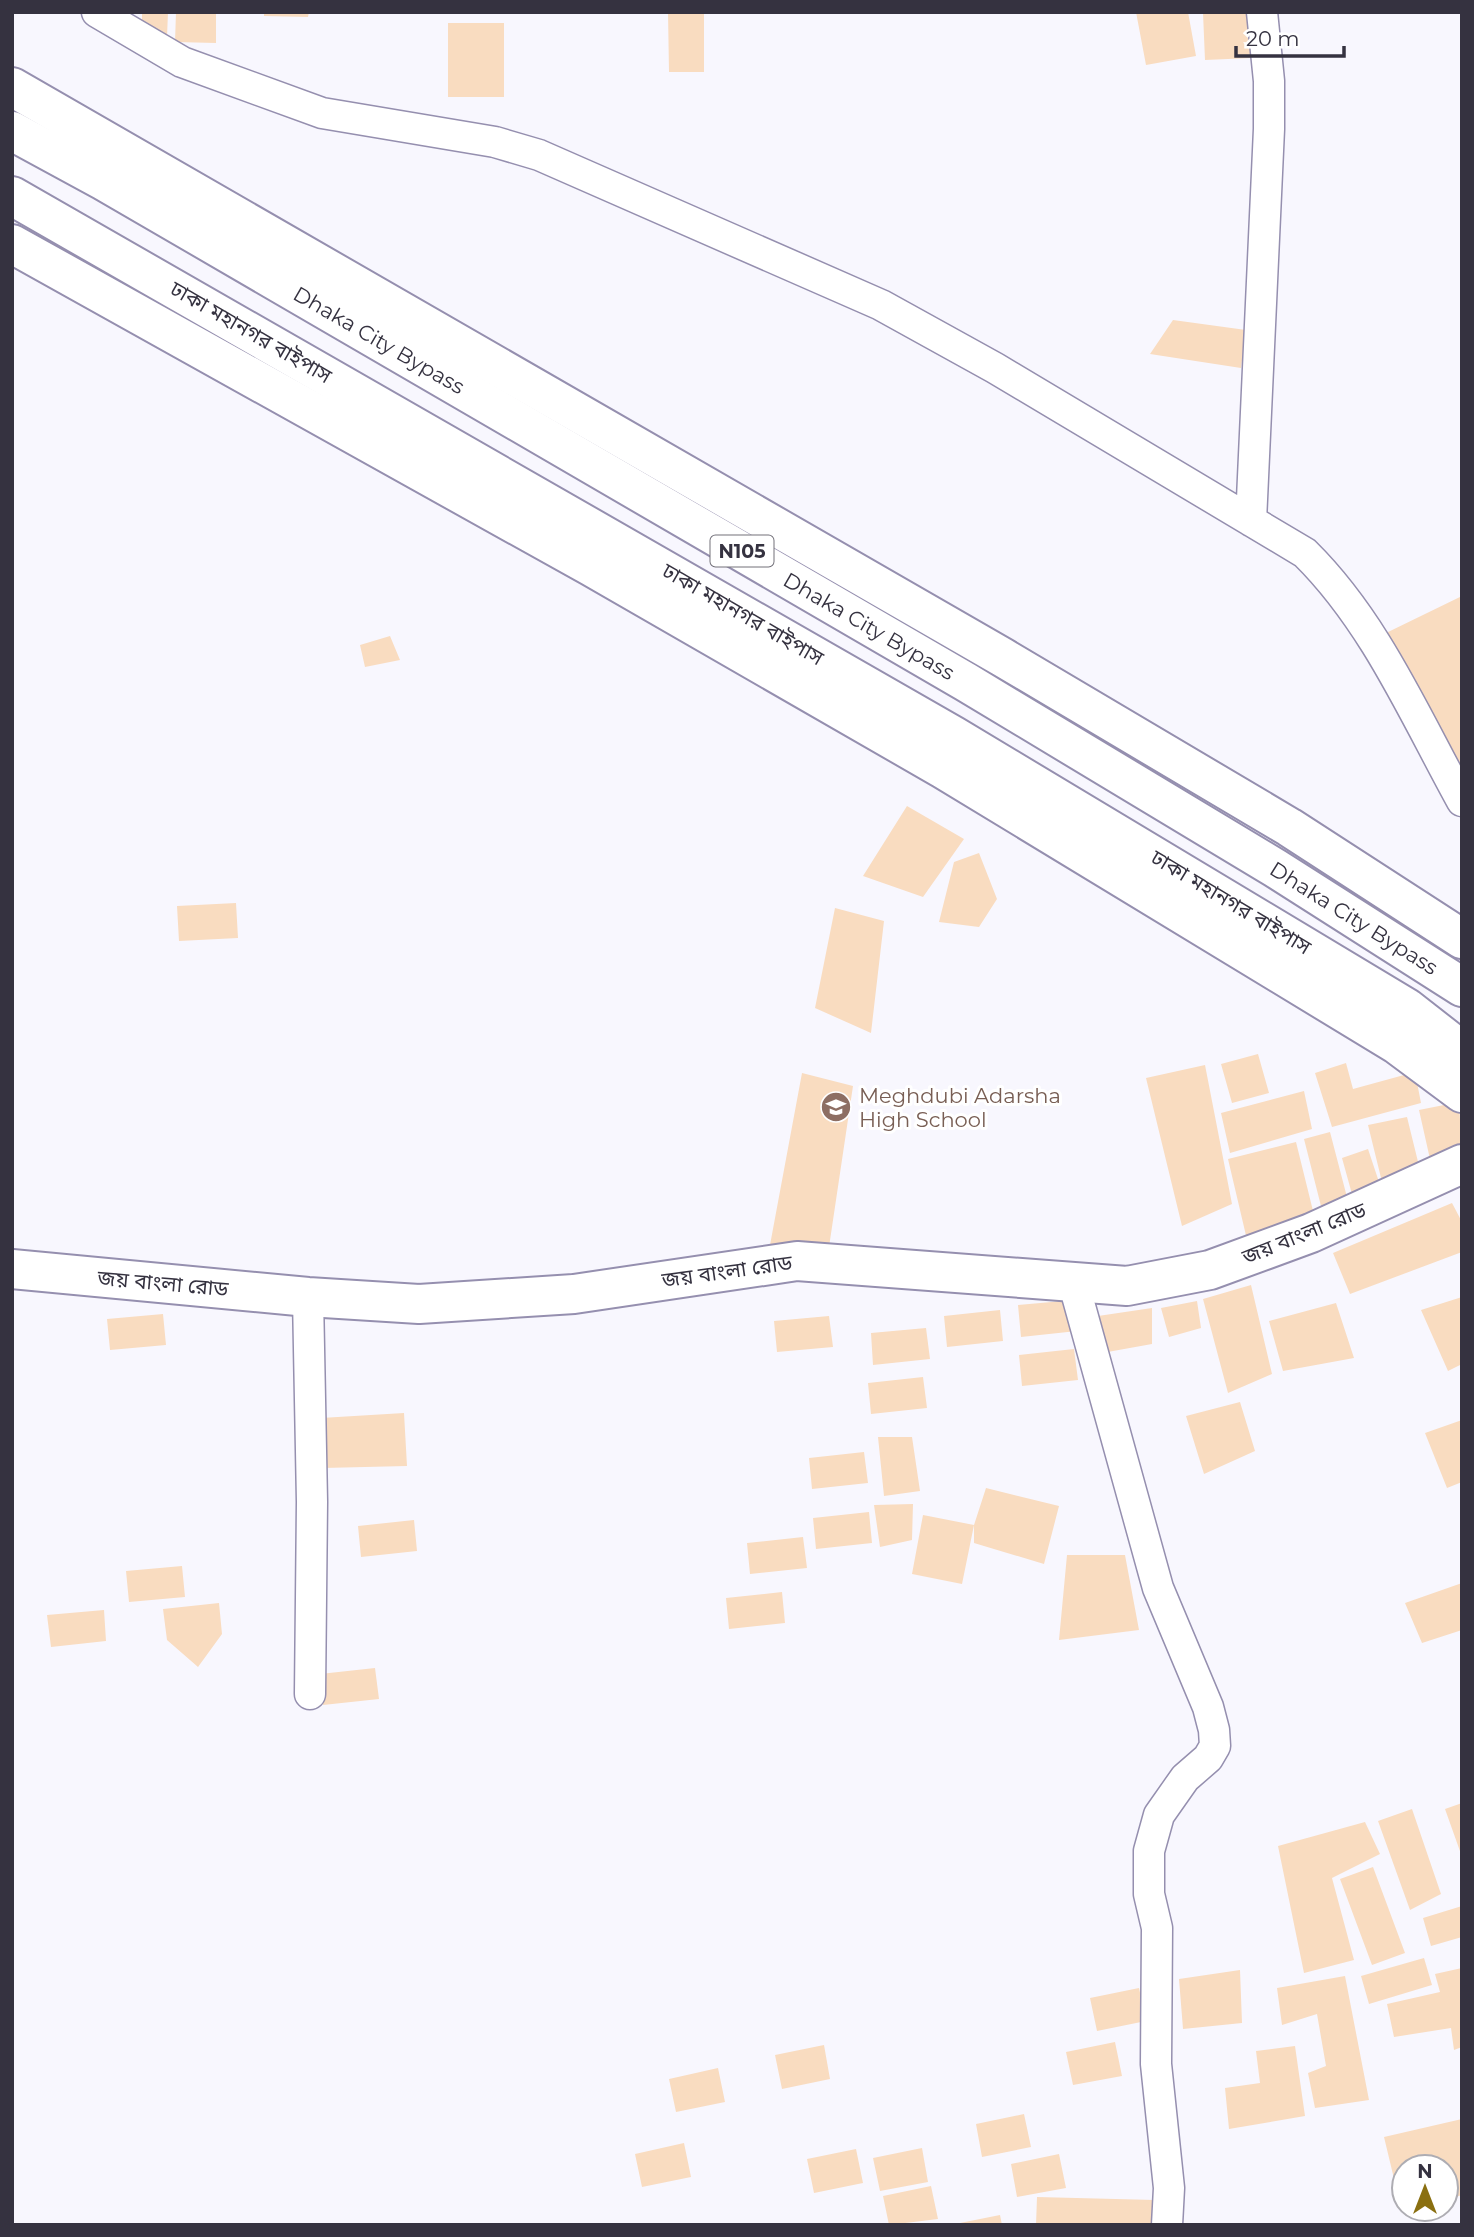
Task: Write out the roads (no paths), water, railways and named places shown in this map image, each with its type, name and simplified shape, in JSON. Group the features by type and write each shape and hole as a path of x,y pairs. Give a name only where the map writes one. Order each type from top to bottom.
{"main road":[{"path":"12,87 990,650 1289,827 1462,939"},
{"name":"Dhaka City Bypass","path":"12,131 128,195 966,682 1275,868 1462,987"},
{"name":"ঢাকা মহানগর বাইপাস","path":"12,196 954,736 1407,1008 1462,1051"},
{"path":"12,244 590,566 943,769 1396,1044 1462,1093"},
{"name":"জয় বাংলা রোড","path":"12,1269 308,1297 419,1304 513,1300 612,1290 714,1271 797,1261 1127,1286 1209,1270 1311,1233 1462,1164"}],"street":[{"path":"97,12 182,62 322,113 518,148 764,252 881,305 972,355 1305,553 1343,593 1359,616 1462,801"},
{"path":"1251,521 1269,129 1269,81 1262,12"},
{"path":"1073,1281 1158,1588 1208,1707 1214,1730 1214,1746 1208,1758 1185,1778 1159,1815 1149,1851 1149,1894 1157,1928 1156,2064 1169,2188 1167,2225"},
{"path":"308,1297 313,1529 310,1693"}],"place":[{"name":"Meghdubi Adarsha High School","path":"836,1107"}]}
